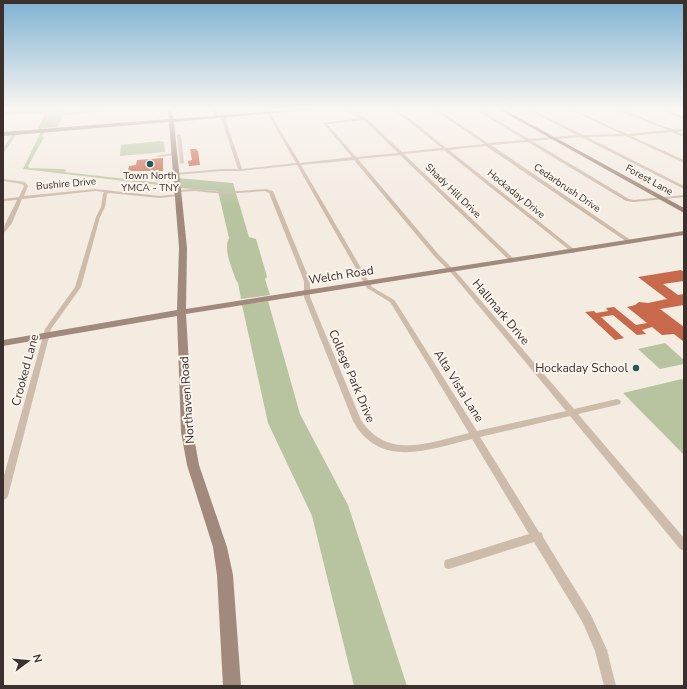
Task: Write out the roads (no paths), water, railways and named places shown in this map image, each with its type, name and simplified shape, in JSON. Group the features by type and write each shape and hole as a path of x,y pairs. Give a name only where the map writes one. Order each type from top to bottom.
{"main road":[{"name":"Northaven Road","path":"172,141 183,254 181,312 189,449 220,547 225,575 232,686"},
{"name":"Forest Lane","path":"562,141 684,206"},
{"name":"Forest Lane","path":"562,141 684,211"},
{"name":"Welch Road","path":"3,343 181,312 684,233"}],"street":[{"path":"3,151 9,141"},
{"path":"158,156 174,157 182,161 180,141"},
{"path":"229,141 240,170"},
{"name":"Alta Vista Lane","path":"286,141 368,283 374,291 387,297 395,305 538,536 587,619 601,650 610,686"},
{"name":"Hallmark Drive","path":"340,141 684,546"},
{"name":"Shady Hill Drive","path":"388,141 512,260"},
{"name":"Hockaday Drive","path":"436,141 573,251"},
{"name":"Cedarbrush Drive","path":"482,141 630,242"},
{"path":"176,174 240,170 527,141"},
{"path":"529,141 628,200 634,201 684,196"},
{"path":"592,141 684,188"},
{"path":"638,141 684,162"},
{"path":"3,180 25,184 26,186 3,231"},
{"name":"Bushire Drive","path":"3,200 95,190 154,196 177,193"},
{"name":"College Park Drive","path":"177,193 195,190 224,194 262,190 269,191 307,281 306,293 358,421 364,434 376,442 402,449 416,448 617,402"},
{"name":"Crooked Lane","path":"3,496 48,329 81,280 99,214 103,207 105,194 108,191"},
{"path":"449,564 538,536"}],"place":[{"name":"Town North YMCA - TNY","path":"150,164"},
{"name":"Hockaday School","path":"636,368"}]}
